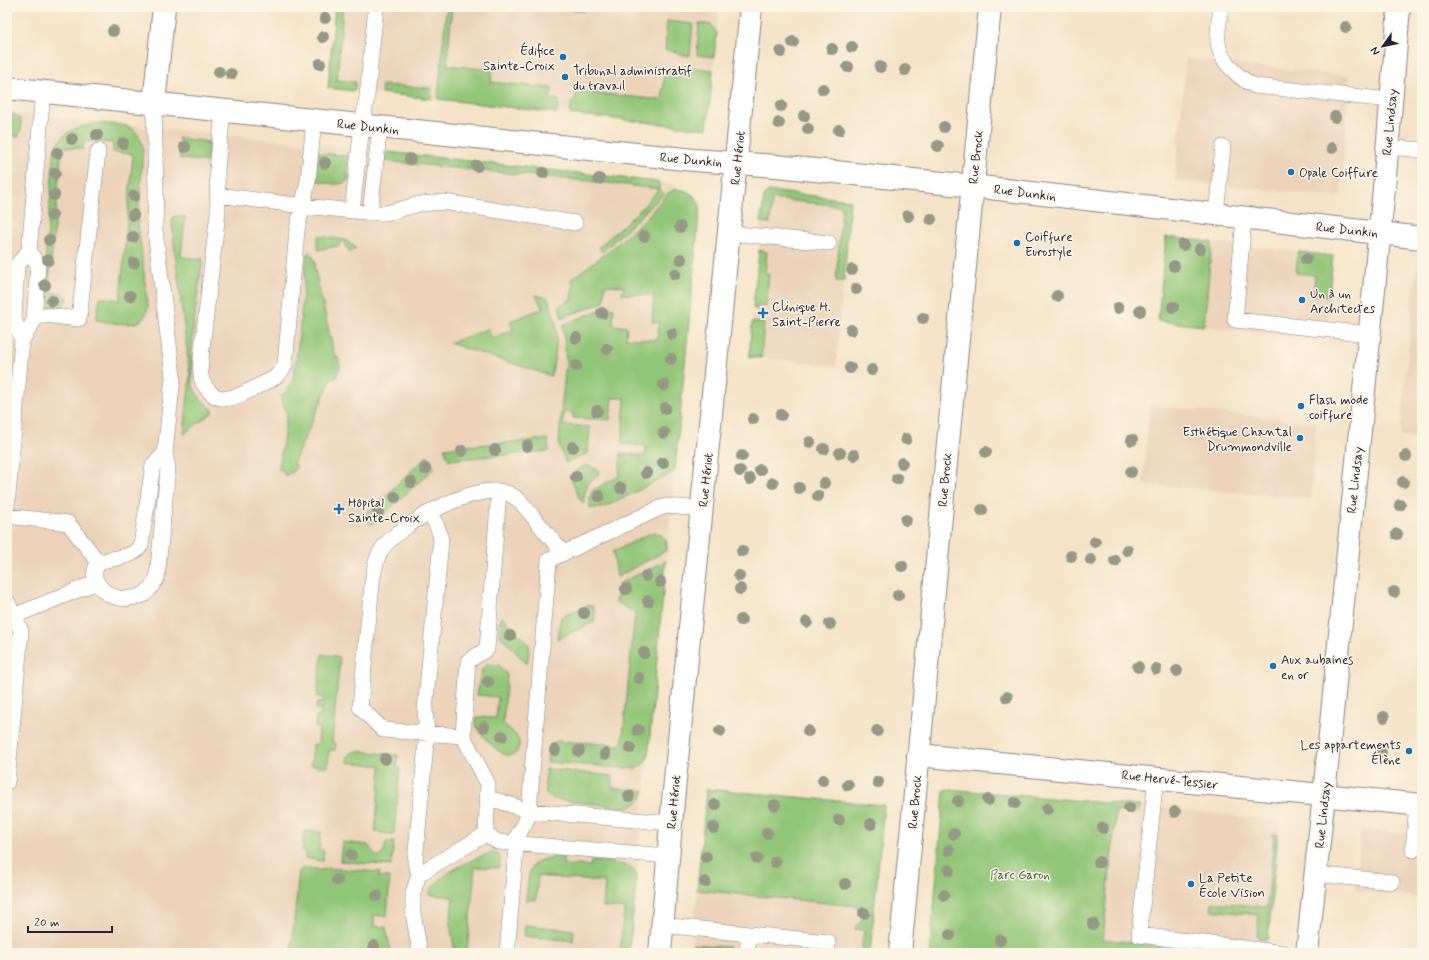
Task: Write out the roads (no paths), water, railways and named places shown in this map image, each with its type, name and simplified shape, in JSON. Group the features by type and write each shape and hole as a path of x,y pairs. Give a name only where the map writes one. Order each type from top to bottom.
{"street":[{"path":"154,103 164,7"},
{"name":"Rue Hériot","path":"660,953 671,823 751,7"},
{"name":"Rue Brock","path":"900,953 990,7"},
{"name":"Rue Lindsay","path":"1307,953 1379,233 1399,7"},
{"name":"Rue Dunkin","path":"7,88 314,121 972,186 1422,238"},
{"name":"Rue Hervé-Tessier","path":"918,755 1420,804"}],"lane":[{"path":"370,213 371,126 367,96 376,7"},
{"path":"1221,7 1218,42 1220,51 1224,59 1234,71 1248,83 1255,86 1390,100"},
{"path":"7,506 22,340 14,319 17,265 29,251 43,92"},
{"path":"154,103 156,191 155,230 173,377 165,453 168,468 156,578 152,586 143,594 128,598 116,597 105,592 99,586 95,578 95,570 99,563 104,560 123,558 132,555 141,545 153,465 165,453"},
{"path":"223,111 217,169 218,212 202,349 201,371 202,380 206,389 221,399 230,399 248,392 279,376 285,365 298,230 308,181 314,121"},
{"path":"352,211 371,126"},
{"path":"1216,214 1223,146"},
{"path":"1387,147 1422,150"},
{"path":"35,314 79,319 98,152"},
{"path":"218,195 370,213 386,213 420,204 444,202 575,223"},
{"path":"1244,218 1235,320 1369,334"},
{"path":"729,233 828,243"},
{"path":"22,340 34,321 35,314 38,265 29,251"},
{"path":"463,736 383,730 360,707 372,584 378,556 383,548 402,530 449,502 483,492 499,491 513,495 563,553"},
{"path":"486,834 488,784 463,736 468,661 487,649 499,491"},
{"path":"507,953 516,843 520,832 526,824 529,811 549,560 660,508 667,506 702,509"},
{"path":"420,953 413,913 413,893 419,874 414,862 427,733 425,710 441,541 438,526 429,513"},
{"path":"7,516 68,523 99,563"},
{"path":"14,616 97,582"},
{"path":"7,601 21,630 7,782"},
{"path":"1156,778 1139,935 1284,953"},
{"path":"487,799 499,801 529,811 671,823"},
{"path":"1413,850 1420,804"},
{"path":"419,874 486,834"},
{"path":"486,834 498,842 668,856"},
{"path":"1315,874 1392,882"},
{"path":"662,925 828,942 827,953"},
{"path":"747,953 749,934"}],"place":[{"name":"Édifice Sainte-Croix","path":"563,57"},
{"name":"Tribunal administratif du travail","path":"565,77"},
{"name":"Opale Coiffure","path":"1291,172"},
{"name":"Coiffure Eurostyle","path":"1017,243"},
{"name":"Un à un Architectes","path":"1302,300"},
{"name":"Clinique H. Saint-Pierre","path":"763,313"},
{"name":"Flash mode coiffure","path":"1301,406"},
{"name":"Esthétique Chantal Drummondville","path":"1300,438"},
{"name":"Hôpital Sainte-Croix","path":"339,509"},
{"name":"Aux aubaines en or","path":"1273,666"},
{"name":"Les appartements Élène","path":"1409,751"},
{"name":"La Petite École Vision","path":"1191,884"}],"park label":[{"name":"Parc Garon","path":"1020,874"}]}
